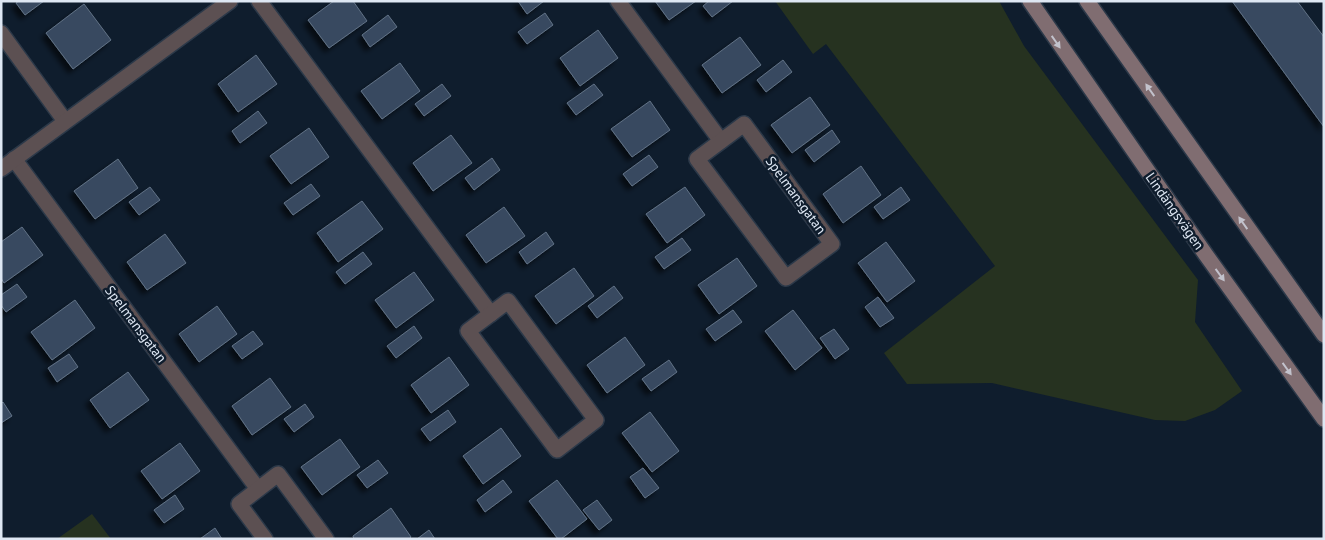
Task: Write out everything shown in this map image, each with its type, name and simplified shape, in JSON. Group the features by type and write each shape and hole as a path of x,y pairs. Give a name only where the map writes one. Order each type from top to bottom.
{"street":[{"name":"Spelmansgatan","path":"230,1 7,164 258,489"},
{"path":"259,1 491,314"},
{"path":"618,1 721,141"},
{"name":"Lindängsvägen","path":"1030,1 1189,231 1324,419"},
{"path":"1087,1 1324,334"},
{"path":"1,33 66,121"},
{"name":"Spelmansgatan","path":"744,124 832,244 786,278 697,158 721,141 744,124"},
{"path":"508,301 596,420 557,450 468,331 491,314 508,301"},
{"path":"265,539 238,504 278,474 326,539"}],"green space":[{"path":"775,1 999,1 1024,46 1198,280 1195,322 1242,391 1215,410 1185,421 1155,420 992,383 907,384 884,353 995,266 826,44 813,54"},
{"path":"92,514 111,539 57,539"}],"building":[{"path":"19,1 44,1 25,15 16,3"},
{"path":"334,1 353,1 367,21 329,48 308,20"},
{"path":"518,1 544,1 527,14"},
{"path":"655,1 696,1 669,20"},
{"path":"709,1 733,1 712,17 703,6"},
{"path":"1232,1 1297,1 1324,37 1324,127"},
{"path":"84,4 111,40 73,69 46,33"},
{"path":"545,13 553,25 527,44 518,32"},
{"path":"388,15 397,27 370,47 362,35"},
{"path":"598,30 618,58 580,86 560,58"},
{"path":"740,37 761,65 722,93 702,65"},
{"path":"256,55 277,84 238,112 218,84"},
{"path":"783,60 792,72 766,92 757,80"},
{"path":"400,63 420,91 382,119 361,91"},
{"path":"442,84 451,96 424,116 415,104"},
{"path":"594,84 603,95 576,115 567,103"},
{"path":"810,97 830,125 792,153 771,125"},
{"path":"650,101 670,130 632,157 611,129"},
{"path":"258,111 267,123 240,143 232,131"},
{"path":"309,128 329,157 291,184 270,156"},
{"path":"832,130 840,142 814,162 805,150"},
{"path":"451,135 472,163 433,191 413,163"},
{"path":"649,155 658,167 632,186 623,174"},
{"path":"492,158 500,170 474,190 465,178"},
{"path":"118,159 138,188 95,219 74,191"},
{"path":"861,166 881,195 843,223 823,194"},
{"path":"311,184 320,196 293,215 284,203"},
{"path":"150,187 160,200 139,215 129,202"},
{"path":"685,187 705,215 667,243 646,214"},
{"path":"901,187 910,200 883,219 874,207"},
{"path":"362,201 383,229 338,262 317,233"},
{"path":"504,207 525,236 486,263 466,235"},
{"path":"22,227 43,255 4,283 1,278 1,242"},
{"path":"546,232 554,244 527,264 519,252"},
{"path":"165,234 186,263 147,290 127,262"},
{"path":"682,238 691,250 664,269 655,257"},
{"path":"886,242 915,281 887,302 858,263"},
{"path":"363,252 372,264 345,284 336,272"},
{"path":"737,258 757,286 719,314 698,285"},
{"path":"574,268 594,296 556,324 535,296"},
{"path":"414,272 434,300 396,328 375,300"},
{"path":"17,284 27,297 6,312 1,305 1,295"},
{"path":"614,286 623,298 597,318 588,306"},
{"path":"878,297 894,318 880,327 865,307"},
{"path":"75,300 95,328 52,360 31,332"},
{"path":"217,306 237,334 199,362 179,334"},
{"path":"733,310 742,322 715,341 706,329"},
{"path":"793,310 822,348 795,370 765,331"},
{"path":"414,326 422,338 396,358 387,346"},
{"path":"834,329 849,349 835,359 820,338"},
{"path":"253,331 263,344 242,359 232,346"},
{"path":"625,337 645,365 607,393 587,365"},
{"path":"69,354 78,367 57,382 48,368"},
{"path":"449,357 469,385 431,413 411,385"},
{"path":"669,360 677,372 651,391 642,379"},
{"path":"128,372 149,400 110,428 90,400"},
{"path":"270,378 291,407 252,435 232,406"},
{"path":"3,402 12,416 1,423 1,404"},
{"path":"305,404 314,417 294,432 284,419"},
{"path":"448,410 456,422 430,441 421,429"},
{"path":"650,412 679,451 652,472 622,433"},
{"path":"501,428 521,456 483,484 463,456"},
{"path":"340,439 360,467 322,495 301,467"},
{"path":"180,443 200,471 162,499 141,471"},
{"path":"378,460 388,473 367,488 357,475"},
{"path":"643,468 659,488 645,498 630,477"},
{"path":"503,480 512,492 485,512 477,500"},
{"path":"557,480 587,519 561,539 558,539 529,501"},
{"path":"175,495 184,509 164,523 154,510"},
{"path":"597,500 612,520 599,530 583,510"},
{"path":"391,508 411,537 409,539 354,539 353,536"},
{"path":"215,528 222,539 200,539"},
{"path":"429,530 435,539 417,539"}]}
